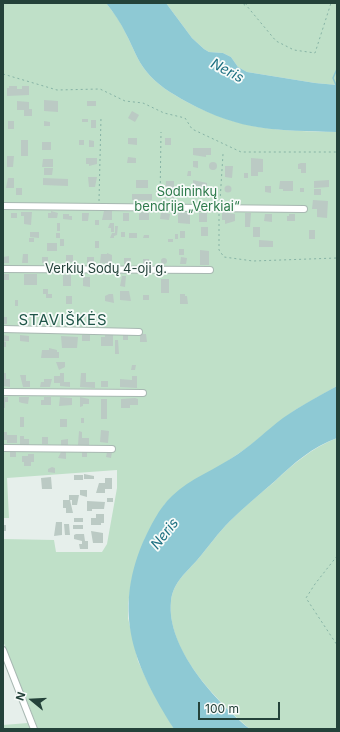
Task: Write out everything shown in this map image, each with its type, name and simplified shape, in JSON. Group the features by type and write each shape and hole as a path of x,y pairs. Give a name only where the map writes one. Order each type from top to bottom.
{"street":[{"path":"3,206 304,209"},
{"name":"Verkių Sodų 4-oji g.","path":"3,269 210,270"},
{"path":"3,330 139,332"},
{"path":"3,392 143,393"},
{"path":"3,448 112,449"},
{"path":"3,650 34,729"}],"path":[{"path":"239,3 246,5 276,41 294,50 315,53 331,3"},
{"path":"3,74 57,90 100,89 125,101 143,104 164,113 185,118 192,129 242,152 337,152"},
{"path":"99,208 101,117"},
{"path":"160,207 161,132"},
{"path":"223,154 219,250 224,257 253,261 337,258"},
{"path":"337,556 306,598 337,645"}],"green space":[{"name":"Sodininkų bendrija „Verkiai“","path":"3,3 106,3 120,22 143,67 150,76 160,85 187,102 206,111 242,124 297,131 337,132 337,386 295,410 248,447 165,504 145,538 132,578 128,604 128,618 138,661 150,687 174,729 38,729 3,641 3,539 54,540 56,552 102,552 107,544 117,488 117,470 7,478 9,518 3,518"},
{"path":"166,3 337,3 337,85 247,72 238,67 231,57 223,53 209,52 204,49 192,38"},
{"path":"337,438 337,729 250,729 209,689 185,655 176,638 172,619 172,594 181,578 221,530 235,516 303,457"},
{"path":"28,723 30,729 3,729 3,725"}],"water":[{"name":"Neris","path":"106,3 166,3 192,38 204,49 209,52 223,53 231,57 238,67 247,72 337,85 337,132 260,128 225,119 187,102 160,85 150,76 138,58 120,22"},
{"name":"Neris","path":"337,386 337,438 319,446 304,456 235,516 221,530 181,578 172,594 172,619 176,637 185,655 209,689 237,718 250,729 174,729 148,684 132,640 129,617 129,593 134,568 143,542 163,506 179,490 238,454 289,414"}],"building":[{"path":"9,86 17,86 17,89 22,89 22,86 29,86 29,95 7,96 7,88 9,88"},
{"path":"44,100 58,101 58,112 44,111"},
{"path":"17,101 29,102 29,109 32,109 32,116 24,116 24,110 17,110"},
{"path":"87,101 96,101 96,106 87,106"},
{"path":"132,111 139,115 135,122 128,118"},
{"path":"82,119 88,119 88,122 82,122"},
{"path":"91,120 96,120 96,128 91,128"},
{"path":"8,121 14,121 14,129 8,129"},
{"path":"44,121 50,122 50,126 44,126"},
{"path":"128,138 137,138 137,145 128,144"},
{"path":"165,138 171,138 171,145 165,145"},
{"path":"21,140 28,140 28,156 21,156"},
{"path":"79,140 84,140 84,145 79,145"},
{"path":"89,140 94,141 94,147 89,147"},
{"path":"42,142 51,142 51,150 42,150"},
{"path":"193,148 211,148 211,155 206,155 206,157 193,155"},
{"path":"7,156 14,156 13,167 7,167"},
{"path":"128,157 136,158 136,163 127,163"},
{"path":"86,158 97,158 97,164 89,166 89,164 86,164"},
{"path":"251,158 263,159 263,172 258,172 258,176 251,176"},
{"path":"43,159 53,159 53,167 42,167"},
{"path":"193,161 198,161 198,168 193,167"},
{"path":"211,162 215,162 217,166 215,170 211,170 209,168 209,164"},
{"path":"306,163 306,173 301,173 301,169 298,169 298,164"},
{"path":"225,166 233,166 232,178 225,177"},
{"path":"44,168 53,168 52,175 44,175"},
{"path":"188,171 191,171 191,176 187,176"},
{"path":"244,173 248,173 248,178 244,178"},
{"path":"88,177 97,177 95,187 89,187"},
{"path":"8,178 14,178 14,188 6,188"},
{"path":"43,178 68,179 68,186 43,185"},
{"path":"136,180 148,180 148,188 136,188"},
{"path":"193,180 207,183 207,193 198,193 198,188 193,188"},
{"path":"329,180 329,187 314,188 314,181"},
{"path":"166,181 174,181 174,198 165,198"},
{"path":"280,181 293,181 293,191 283,191 283,189 279,189"},
{"path":"228,186 231,189 228,192 225,189"},
{"path":"265,186 271,186 271,193 265,192"},
{"path":"16,188 22,188 22,195 16,195"},
{"path":"300,188 304,188 304,192 300,192"},
{"path":"314,189 321,189 321,195 314,195"},
{"path":"132,194 152,194 152,200 132,200"},
{"path":"313,200 328,201 327,218 317,217 317,209 312,209"},
{"path":"51,211 58,213 57,218 48,218 48,213 51,213"},
{"path":"104,211 112,211 112,220 102,220"},
{"path":"21,212 32,212 31,225 24,224 24,216 21,216"},
{"path":"142,212 149,213 149,220 139,220 139,214"},
{"path":"161,212 170,214 169,220 160,219"},
{"path":"178,212 190,213 190,224 178,223"},
{"path":"222,212 235,214 235,221 225,224 225,220 222,220"},
{"path":"11,213 17,213 17,218 11,218"},
{"path":"82,213 89,213 88,221 82,221"},
{"path":"123,213 129,213 129,221 123,221"},
{"path":"199,213 207,213 207,222 199,222"},
{"path":"245,213 251,213 250,227 245,227"},
{"path":"63,214 69,214 69,216 72,216 72,220 63,219"},
{"path":"265,214 272,214 272,222 264,221"},
{"path":"289,214 295,214 295,221 287,221 287,216 289,216"},
{"path":"95,220 99,220 99,225 95,225"},
{"path":"57,223 60,223 60,231 57,231"},
{"path":"110,223 114,223 114,232 111,232 111,228 108,228"},
{"path":"115,226 118,226 117,235 114,236 114,238 110,238 112,233 115,233"},
{"path":"201,227 208,227 208,236 201,236"},
{"path":"253,227 260,227 260,237 253,237"},
{"path":"309,230 315,230 315,239 309,239"},
{"path":"180,231 185,231 185,238 180,238"},
{"path":"30,232 39,232 39,238 30,237"},
{"path":"121,232 125,232 125,237 121,237"},
{"path":"56,233 60,233 60,238 56,238"},
{"path":"129,233 137,233 137,238 129,238"},
{"path":"175,234 178,234 178,239 175,239"},
{"path":"144,235 149,235 149,238 143,238"},
{"path":"29,238 34,238 34,242 29,242"},
{"path":"60,239 64,239 64,246 60,246"},
{"path":"168,239 173,239 173,242 168,242"},
{"path":"259,240 273,241 273,247 259,247"},
{"path":"95,241 99,241 99,248 95,248"},
{"path":"47,243 57,243 57,251 47,251"},
{"path":"179,249 184,249 184,255 179,255"},
{"path":"200,250 209,251 209,265 200,265"},
{"path":"107,253 112,255 112,264 100,263 101,254"},
{"path":"23,254 28,254 28,263 22,263"},
{"path":"66,255 73,255 73,262 66,262"},
{"path":"9,256 9,263 3,263 3,257"},
{"path":"42,257 48,257 48,263 42,263"},
{"path":"87,257 94,257 94,264 87,264"},
{"path":"181,257 187,258 186,264 180,264"},
{"path":"124,258 131,258 130,264 124,264"},
{"path":"164,258 167,261 164,264 161,261"},
{"path":"143,259 149,259 149,264 143,264"},
{"path":"3,274 9,274 9,280 3,280"},
{"path":"24,274 37,274 37,285 24,285"},
{"path":"63,275 71,275 71,286 63,286"},
{"path":"122,276 126,276 125,287 120,286"},
{"path":"83,277 90,277 90,287 83,286"},
{"path":"161,279 169,279 169,293 161,293"},
{"path":"43,289 48,289 48,294 52,294 52,298 46,298 46,294 43,294"},
{"path":"120,291 129,291 131,301 120,300"},
{"path":"113,294 114,303 105,301 105,296"},
{"path":"180,294 185,294 185,296 187,296 188,304 180,304"},
{"path":"143,295 149,295 149,300 143,300"},
{"path":"66,296 72,296 72,304 66,304"},
{"path":"15,300 18,300 18,306 15,306"},
{"path":"24,316 28,317 30,325 23,325"},
{"path":"3,317 7,317 7,324 3,324"},
{"path":"105,334 113,334 113,346 101,346 101,337 105,337"},
{"path":"123,334 128,334 128,340 123,340"},
{"path":"140,334 146,334 147,342 140,342"},
{"path":"3,335 9,336 9,341 3,341"},
{"path":"20,335 29,336 29,342 20,341"},
{"path":"82,335 90,335 90,341 82,341"},
{"path":"61,336 78,337 77,348 62,348"},
{"path":"115,340 118,340 119,354 115,354"},
{"path":"3,341 6,342 6,347 3,347"},
{"path":"49,348 59,352 59,358 41,358 42,350 49,350"},
{"path":"56,362 65,362 65,367 59,370"},
{"path":"132,365 136,365 135,370 131,370"},
{"path":"3,373 6,373 6,379 10,379 10,387 3,386"},
{"path":"60,373 64,373 64,382 70,382 70,387 60,386 60,383 54,383 54,376 60,376"},
{"path":"81,373 86,373 86,382 95,382 95,388 80,387"},
{"path":"20,375 26,375 26,381 30,381 30,387 23,387"},
{"path":"132,376 137,376 137,388 120,387 120,379 132,380"},
{"path":"44,379 52,379 50,387 40,387 41,382 44,382"},
{"path":"101,381 108,381 108,387 101,387"},
{"path":"3,397 8,397 8,402 5,402 5,408 3,408"},
{"path":"19,397 29,397 28,404 19,402"},
{"path":"44,397 51,397 51,405 41,405 41,400 44,400"},
{"path":"60,397 72,398 72,405 59,406"},
{"path":"80,397 89,399 89,404 83,404 83,406 80,407"},
{"path":"101,399 107,399 107,419 101,419"},
{"path":"121,399 138,399 138,405 130,405 130,408 121,408"},
{"path":"20,417 24,417 24,427 20,427"},
{"path":"81,418 84,418 84,423 81,423"},
{"path":"60,419 67,419 67,427 60,427"},
{"path":"101,430 109,431 108,443 100,442"},
{"path":"79,431 82,432 82,438 89,438 89,445 78,445"},
{"path":"3,432 7,432 7,435 17,435 17,443 7,443 7,440 3,440"},
{"path":"20,436 24,436 24,439 29,439 29,445 20,445"},
{"path":"42,437 48,437 48,444 42,444"},
{"path":"68,439 68,445 61,445 61,440"},
{"path":"10,451 16,451 16,457 10,457"},
{"path":"61,452 66,452 66,459 58,458"},
{"path":"82,452 87,452 87,457 82,457"},
{"path":"107,452 112,452 111,458 106,457"},
{"path":"28,454 34,454 34,462 31,462 31,466 24,466 22,456 28,456"},
{"path":"52,467 55,468 55,473 48,472 48,469"},
{"path":"84,474 94,476 94,479 84,479"},
{"path":"74,475 83,475 83,480 74,480"},
{"path":"51,477 52,489 42,489 41,478"},
{"path":"105,478 112,478 112,489 105,489 105,493 96,493 99,483 105,483"},
{"path":"80,490 87,490 87,497 80,495"},
{"path":"69,495 79,495 77,505 72,505 72,500 69,500"},
{"path":"107,498 113,498 113,502 107,502"},
{"path":"63,500 70,500 73,513 66,513 66,508 63,508"},
{"path":"87,501 105,502 104,509 92,509 92,511 87,511"},
{"path":"96,514 104,514 104,523 101,523 101,525 91,525 91,518 96,518"},
{"path":"74,518 83,518 83,522 74,522"},
{"path":"56,522 62,522 62,535 54,536"},
{"path":"64,524 69,524 70,535 65,535"},
{"path":"3,525 6,525 6,531 3,531"},
{"path":"73,525 83,525 83,529 73,529"},
{"path":"91,531 103,533 103,543 93,543"},
{"path":"84,534 85,541 88,541 88,549 80,549 79,544 82,544 82,541 74,539 74,535"}],"waterway":[{"path":"336,85 333,78 337,69"}],"district":[{"name":"STAVIŠKĖS","path":"63,320"}]}
